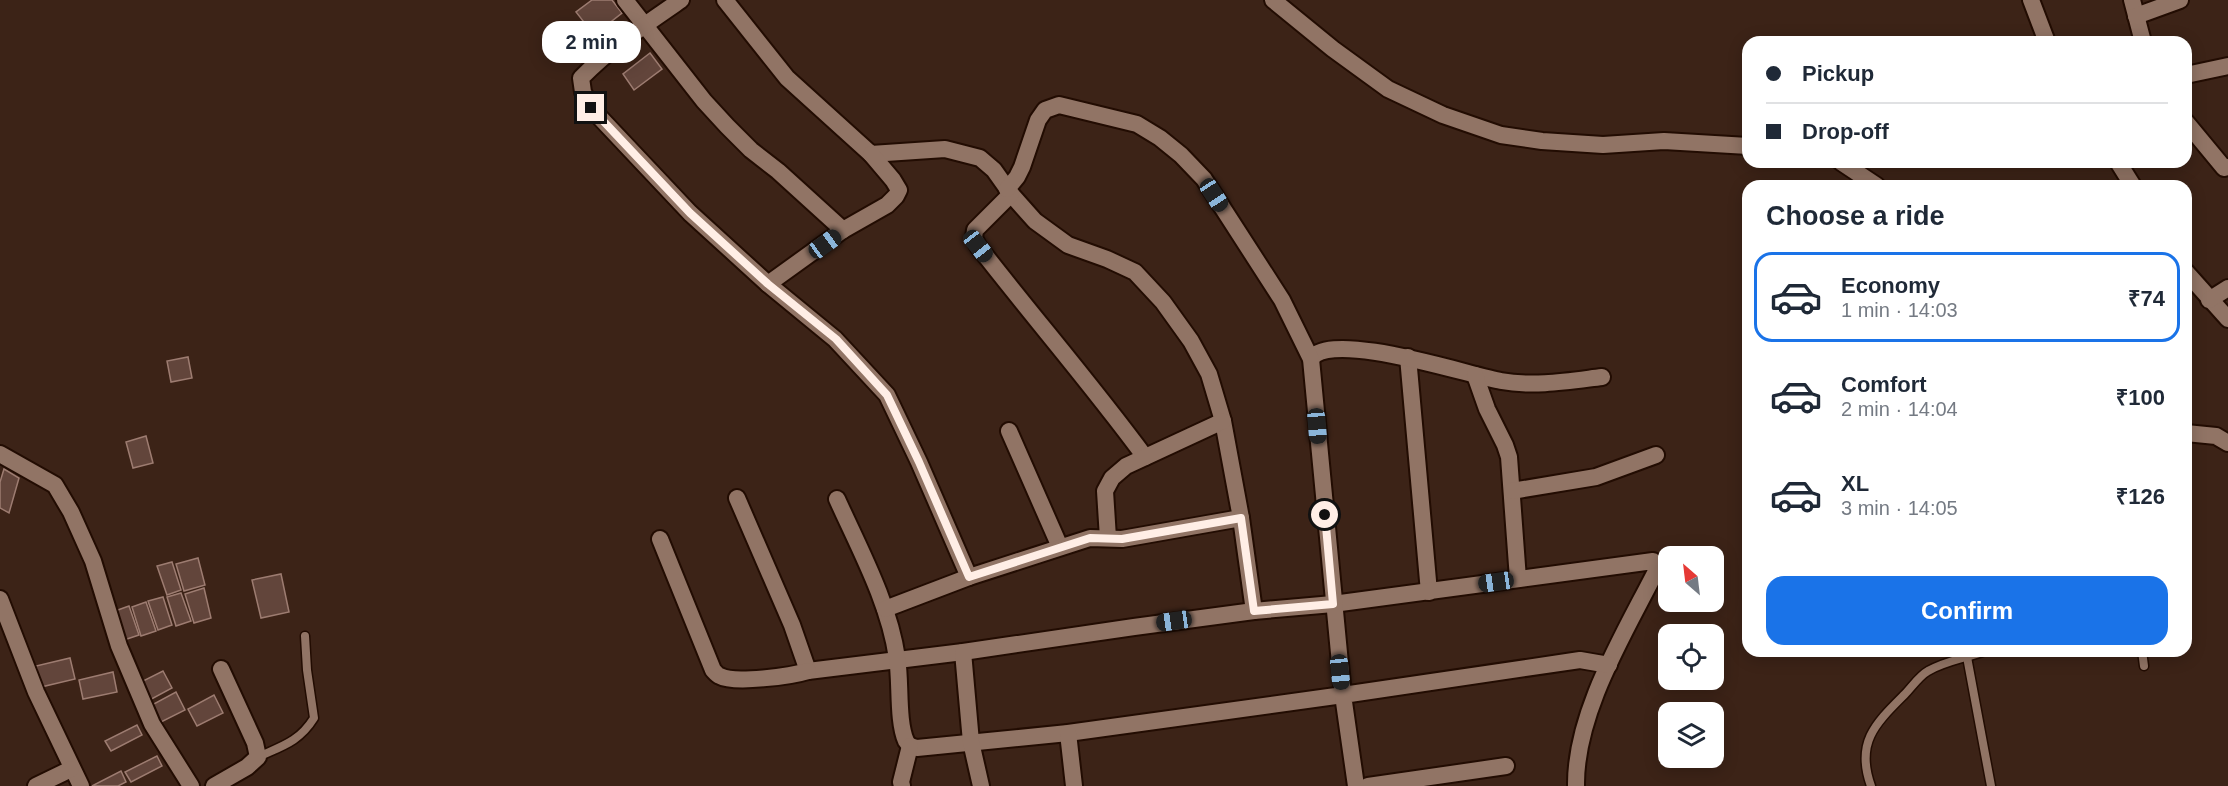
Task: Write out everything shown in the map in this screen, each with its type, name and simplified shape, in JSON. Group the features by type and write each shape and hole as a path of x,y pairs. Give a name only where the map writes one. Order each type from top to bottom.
{"street":[{"path":"625,0 704,101 735,134 843,230"},
{"path":"681,0 644,25 595,64 581,78 583,92 591,108 690,213 768,284 836,339 887,395 969,577"},
{"path":"725,0 787,78 871,154 893,180 898,190 896,196 887,205 843,230 768,284"},
{"path":"1273,0 1333,49 1388,89 1443,115 1501,135 1542,141 1595,144 1664,141 1742,146"},
{"path":"2141,36 2134,8 2180,0"},
{"path":"2030,3 2044,36"},
{"path":"2192,74 2228,66"},
{"path":"1145,457 974,238 975,230 1009,191 1022,167 1038,120 1050,107 1059,105 1137,124 1160,138 1181,155 1204,179 1282,300 1311,359 1333,604 1356,786"},
{"path":"2192,129 2227,170"},
{"path":"871,154 945,149 980,158 994,170 1035,221 1068,245 1135,272 1162,302 1191,341 1209,375 1223,421 1241,518 1254,611"},
{"path":"1850,168 1868,180"},
{"path":"2192,279 2228,319"},
{"path":"2209,300 2228,288"},
{"path":"1311,359 1321,350 1334,348 1408,357 1502,381 1549,383 1602,377"},
{"path":"1408,357 1429,592"},
{"path":"1475,375 1487,409 1509,456 1518,579"},
{"path":"1108,538 1105,491 1112,478 1126,466 1223,421"},
{"path":"1009,430 1060,547"},
{"path":"2192,434 2216,436 2228,443"},
{"path":"0,454 55,485 71,512 93,561 119,646 152,724 190,786"},
{"path":"1512,491 1596,477 1656,455"},
{"path":"737,498 792,625 808,671"},
{"path":"837,499 892,626 898,660 902,726 910,746 917,748 1068,733 1580,660 1609,665"},
{"path":"885,609 969,577 1090,538 1122,539 1241,518"},
{"path":"660,539 713,670 720,677 732,679 789,676 808,671 963,652 1254,611 1429,592 1649,560 1656,564 1655,573 1590,708 1580,740 1576,786"},
{"path":"0,599 36,692 81,786"},
{"path":"963,652 971,742 981,786"},
{"path":"214,786 247,767 258,757 255,743 221,669"},
{"path":"1068,733 1074,786"},
{"path":"902,786 910,746"},
{"path":"1368,786 1506,766"},
{"path":"36,786 71,769"}],"lane":[{"path":"258,757 294,741 306,731 314,718 305,636"},
{"path":"1871,786 1864,756 1866,742 1883,716 1927,672 1967,657 1991,786"},
{"path":"2143,657 2144,666"}],"building":[{"path":"592,0 612,0 622,13 594,35 576,12"},
{"path":"650,53 662,69 634,90 623,74"},
{"path":"188,357 192,378 171,382 167,361"},
{"path":"146,436 153,463 133,468 126,442"},
{"path":"4,469 19,478 9,513 0,508 0,482"},
{"path":"198,558 205,585 184,591 176,564"},
{"path":"172,562 181,590 167,595 157,566"},
{"path":"281,574 289,612 261,618 252,580"},
{"path":"204,588 211,618 194,623 185,594"},
{"path":"181,593 191,621 176,626 167,597"},
{"path":"163,597 172,625 158,630 148,601"},
{"path":"146,602 156,631 141,636 132,607"},
{"path":"129,606 139,635 124,640 115,611"},
{"path":"70,658 75,679 41,687 36,666"},
{"path":"163,671 172,688 146,702 137,684"},
{"path":"113,672 117,692 83,699 79,680"},
{"path":"176,692 185,710 159,723 150,706"},
{"path":"214,695 223,713 197,726 188,709"},
{"path":"137,725 142,735 111,751 105,741"},
{"path":"157,756 162,766 131,782 125,772"},
{"path":"121,771 126,782 118,786 92,786"}],"route":[{"path":"591,108 690,213 768,284 836,339 887,395 969,577 1090,538 1122,539 1241,518 1254,611 1333,604 1325,515"}]}
